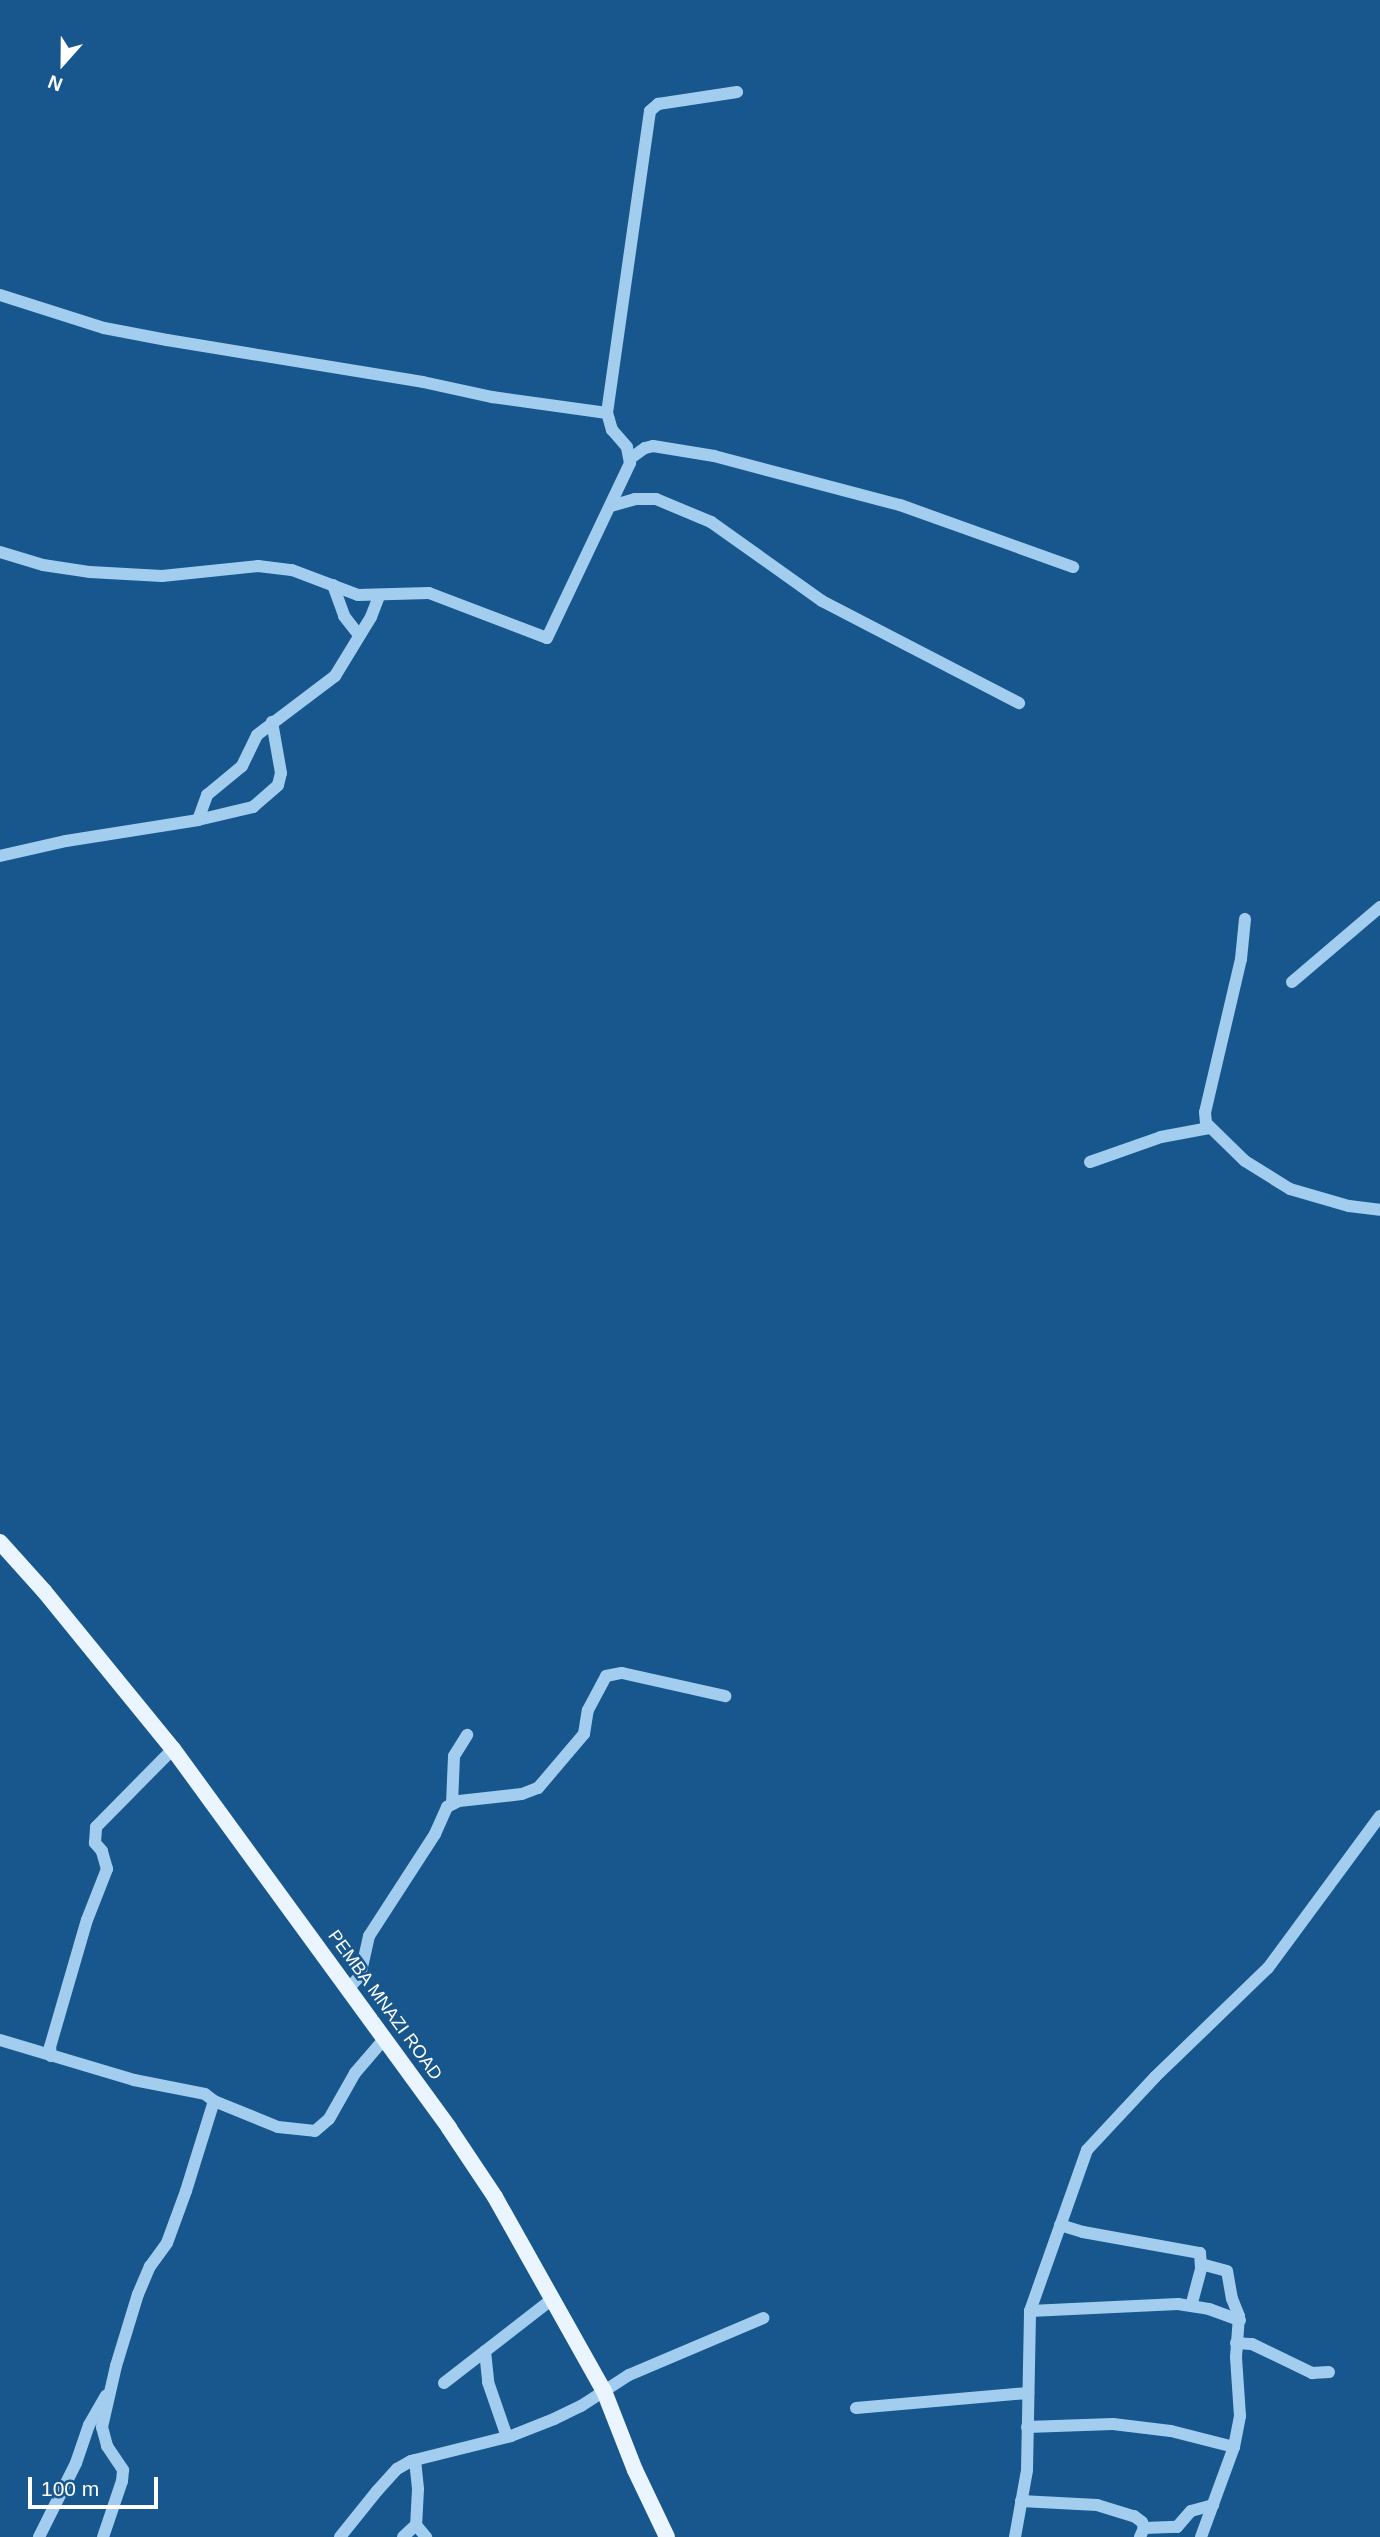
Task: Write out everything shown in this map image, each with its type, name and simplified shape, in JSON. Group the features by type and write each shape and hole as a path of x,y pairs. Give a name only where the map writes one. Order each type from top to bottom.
{"main road":[{"name":"PEMBA MNAZI ROAD","path":"0,1542 44,1591 173,1749 347,1990 385,2038 495,2197 604,2391 635,2470 667,2537"}],"street":[{"path":"631,458 627,446 609,425 607,413 650,111 658,104 737,92"},
{"path":"0,295 129,333 492,397 607,413"},
{"path":"0,552 43,565 90,572 176,575 240,567 277,567 358,595 429,593 547,638 611,506 631,458 653,446 714,456 900,505 1073,567"},
{"path":"611,506 635,499 656,499 711,522 811,594 1019,703"},
{"path":"333,585 344,616 359,635"},
{"path":"198,820 207,795 242,766 253,739 335,676 379,596"},
{"path":"0,856 66,841 198,820 253,807 272,793 281,773 272,722"},
{"path":"1292,982 1380,907"},
{"path":"1245,919 1241,959 1205,1112 1209,1128 1245,1161 1290,1189 1349,1206 1380,1210"},
{"path":"1090,1162 1161,1137 1209,1128"},
{"path":"452,1804 522,1794 538,1788 584,1734 592,1701 603,1679 610,1674 640,1677 725,1696"},
{"path":"347,1990 360,1976 371,1931 452,1804 454,1756 467,1735"},
{"path":"51,2056 50,2047 87,1920 107,1869 102,1851 95,1843 96,1827 173,1749"},
{"path":"1015,2537 1027,2470 1030,2311 1092,2143 1155,2077 1268,1968 1380,1816"},
{"path":"0,2040 134,2080 205,2094 214,2101 278,2127 315,2131 329,2119 355,2074 385,2038"},
{"path":"103,2537 122,2481 122,2470 103,2436 102,2427 129,2316 150,2266 167,2244 214,2101"},
{"path":"1060,2225 1083,2232 1200,2253 1201,2264 1191,2306"},
{"path":"1201,2264 1227,2271 1240,2320 1236,2343 1240,2417 1234,2447 1201,2537"},
{"path":"444,2383 551,2300"},
{"path":"1030,2311 1159,2304 1191,2306 1240,2320"},
{"path":"340,2537 356,2514 397,2469 415,2460 507,2437 554,2420 659,2361 763,2318"},
{"path":"1236,2343 1252,2343 1312,2373 1329,2372"},
{"path":"485,2351 488,2382 507,2437"},
{"path":"39,2537 76,2463 89,2425 111,2387"},
{"path":"856,2408 1028,2393"},
{"path":"1027,2427 1113,2424 1171,2431 1234,2447"},
{"path":"415,2460 418,2489 416,2525 426,2537"},
{"path":"1021,2501 1097,2505 1134,2516 1142,2522 1142,2533 1178,2527 1191,2511 1213,2505"},
{"path":"403,2537 416,2525"}]}
